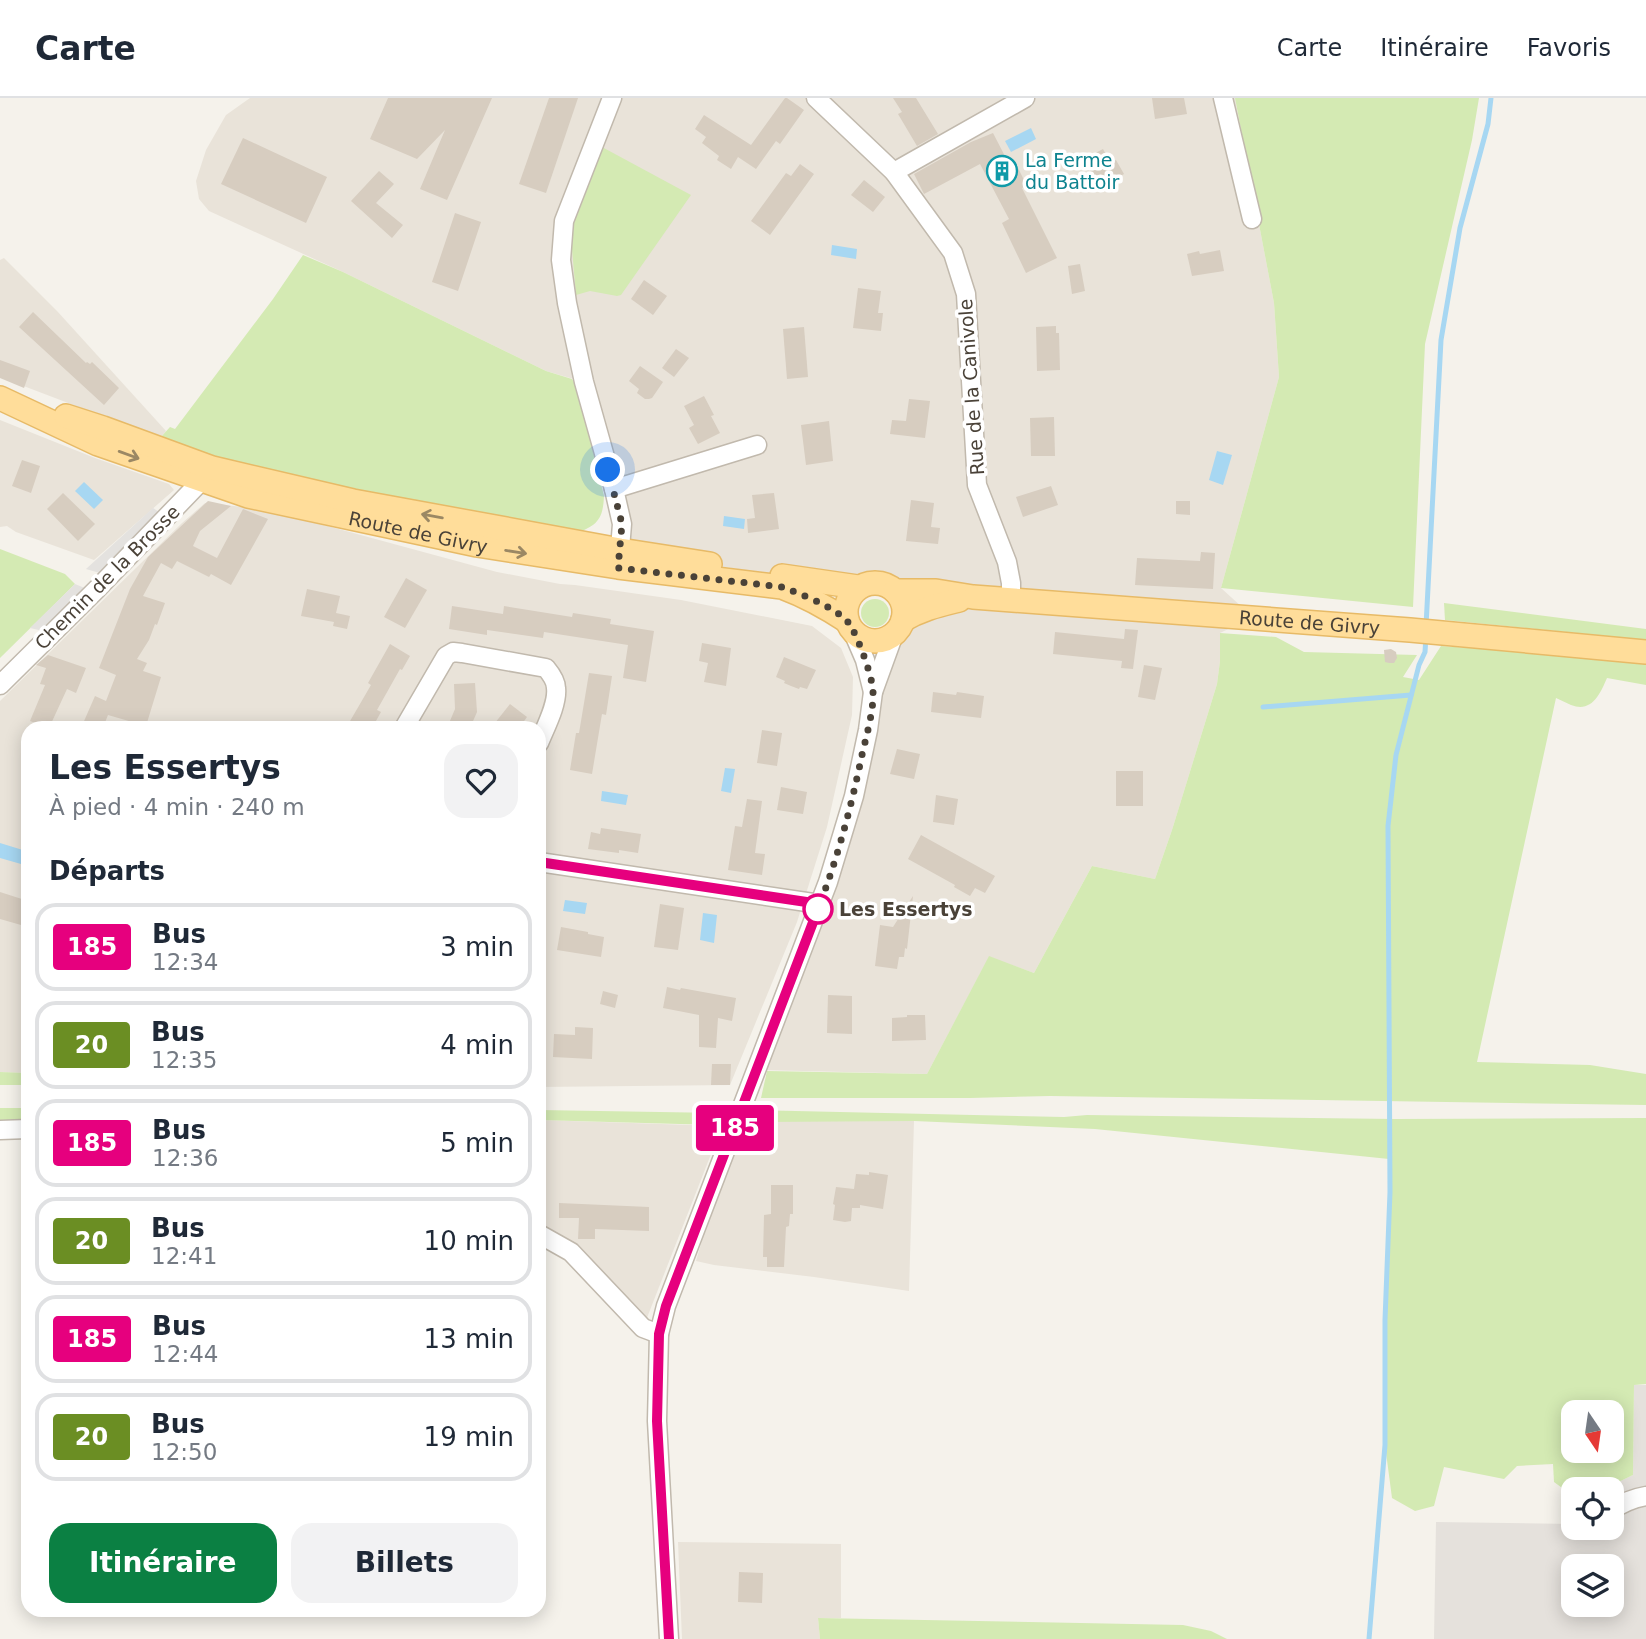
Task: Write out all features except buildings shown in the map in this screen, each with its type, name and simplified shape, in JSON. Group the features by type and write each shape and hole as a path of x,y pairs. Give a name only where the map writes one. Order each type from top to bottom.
{"main road":[{"name":"Route de Givry","path":"0,397 98,444 207,475 248,496 477,545 858,587"},
{"name":"Route de Givry","path":"619,559 782,587 830,609 850,626"},
{"path":"870,583 884,584 895,591 904,609 898,627 881,640 867,640 850,626 846,608 849,598 858,587 870,583"},
{"name":"Route de Givry","path":"895,591 936,591 973,597 1410,630 1646,652"},
{"name":"Route de Givry","path":"898,627 916,612 973,597"}],"street":[{"path":"612,98 564,221 561,260 584,382 622,524 619,559"},
{"name":"Rue de la Canivole","path":"816,98 894,172 953,253 967,293 977,485 1007,562 1011,599"},
{"path":"894,172 1025,98"},
{"path":"1223,98 1252,219"},
{"path":"614,489 757,445"},
{"name":"Chemin de la Brosse","path":"0,685 207,475"},
{"path":"850,626 865,660 873,692"},
{"path":"669,1639 657,1421 659,1334 666,1306 820,904 854,796 873,692 898,627"},
{"path":"408,721 446,656 453,652 547,668 556,687 555,702 546,725"},
{"path":"546,863 820,904"},
{"path":"0,1130 21,1129"},
{"path":"546,1238 571,1252 643,1328 659,1334"},
{"path":"1624,1503 1646,1496"}],"shaded area":[{"path":"250,98 1235,98 1274,303 1279,377 1221,588 1253,617 1220,633 1217,684 1155,879 1092,866 1034,973 989,957 927,1074 757,1070 820,904 894,634 933,606 884,584 870,583 858,587 836,585 620,550 584,382 546,371 343,272 209,211 199,199 196,181 206,150 226,115"},
{"path":"4,258 57,311 166,431 160,438 0,377 0,260"},
{"path":"0,420 169,484 174,490 94,560 16,532 7,526 0,527"},
{"path":"205,503 287,515 497,572 560,584 681,600 812,626 841,648 853,677 852,715 827,827 797,922 730,1085 546,1087 546,721 21,721 21,1073 0,1072 0,701"},
{"path":"153,508 162,514 100,573 86,569"},
{"path":"75,584 87,589 43,631 30,628"},
{"path":"546,1120 722,1126 643,1328 546,1240"},
{"path":"737,1121 914,1121 909,1291 696,1261"},
{"path":"1634,1385 1646,1385 1646,1639 1434,1639 1436,1522 1561,1524 1561,1540 1624,1540 1624,1479 1633,1475"},
{"path":"678,1542 841,1544 841,1618 818,1618 820,1639 682,1639"}],"green space":[{"path":"1235,98 1479,98 1472,140 1425,344 1413,607 1221,588 1279,377 1274,303"},
{"path":"602,147 691,195 621,295 590,291 576,295 571,238 577,207"},
{"path":"303,255 546,371 572,379 578,389 604,496 602,511 597,521 574,534 263,475 160,438 170,427 175,429"},
{"path":"0,549 65,574 75,584 0,658"},
{"path":"875,599 885,603 889,613 885,623 875,627 865,623 861,613 865,603"},
{"path":"1444,603 1646,629 1646,640 1445,620"},
{"path":"1220,633 1276,637 1304,652 1417,655 1403,677 1419,680 1441,646 1646,662 1646,685 1607,678 1598,696 1590,704 1578,707 1556,698 1477,1062 1590,1065 1646,1074 1646,1105 1050,1096 761,1098 767,1071 927,1074 989,956 1034,973 1092,866 1155,879 1217,684"},
{"path":"0,1072 21,1073 21,1085 0,1085"},
{"path":"0,1108 21,1108 21,1123 0,1123"},
{"path":"546,1110 720,1113 715,1125 546,1120"},
{"path":"753,1110 1064,1117 1646,1118 1646,1384 1634,1385 1633,1475 1624,1479 1624,1477 1561,1477 1561,1487 1554,1482 1553,1464 1517,1466 1504,1479 1444,1467 1434,1506 1415,1511 1392,1498 1385,1445 1389,1159 1095,1129 914,1121 748,1122"},
{"path":"818,1618 1183,1625 1211,1631 1227,1639 820,1639"}],"water":[{"path":"1031,128 1036,139 1011,152 1005,141"},
{"path":"832,245 857,249 856,259 831,255"},
{"path":"1217,451 1232,455 1223,485 1209,480"},
{"path":"84,482 103,500 94,509 75,491"},
{"path":"724,516 745,519 744,529 723,526"},
{"path":"725,768 735,769 731,793 721,791"},
{"path":"602,791 628,795 626,805 601,801"},
{"path":"0,843 21,849 21,864 0,858"},
{"path":"565,900 587,903 585,914 563,911"},
{"path":"703,913 717,915 714,943 700,940"}],"waterway":[{"path":"1426,626 1441,340 1460,228 1488,124 1491,98"},
{"path":"1369,1639 1385,1445 1385,1320 1390,1192 1388,826 1396,755 1419,665 1425,652 1426,636"},
{"path":"1263,707 1411,695"}],"bus line":[{"name":"185","path":"546,863 820,904 666,1306 659,1334 657,1421 669,1639"}],"place":[{"name":"La Ferme du Battoir","path":"1002,171"},
{"name":"Les Essertys","path":"818,909"}],"route":[{"path":"608,470 622,524 618,568 782,587 830,609 847,621 853,632 865,660 873,692 854,796 818,909"}]}
